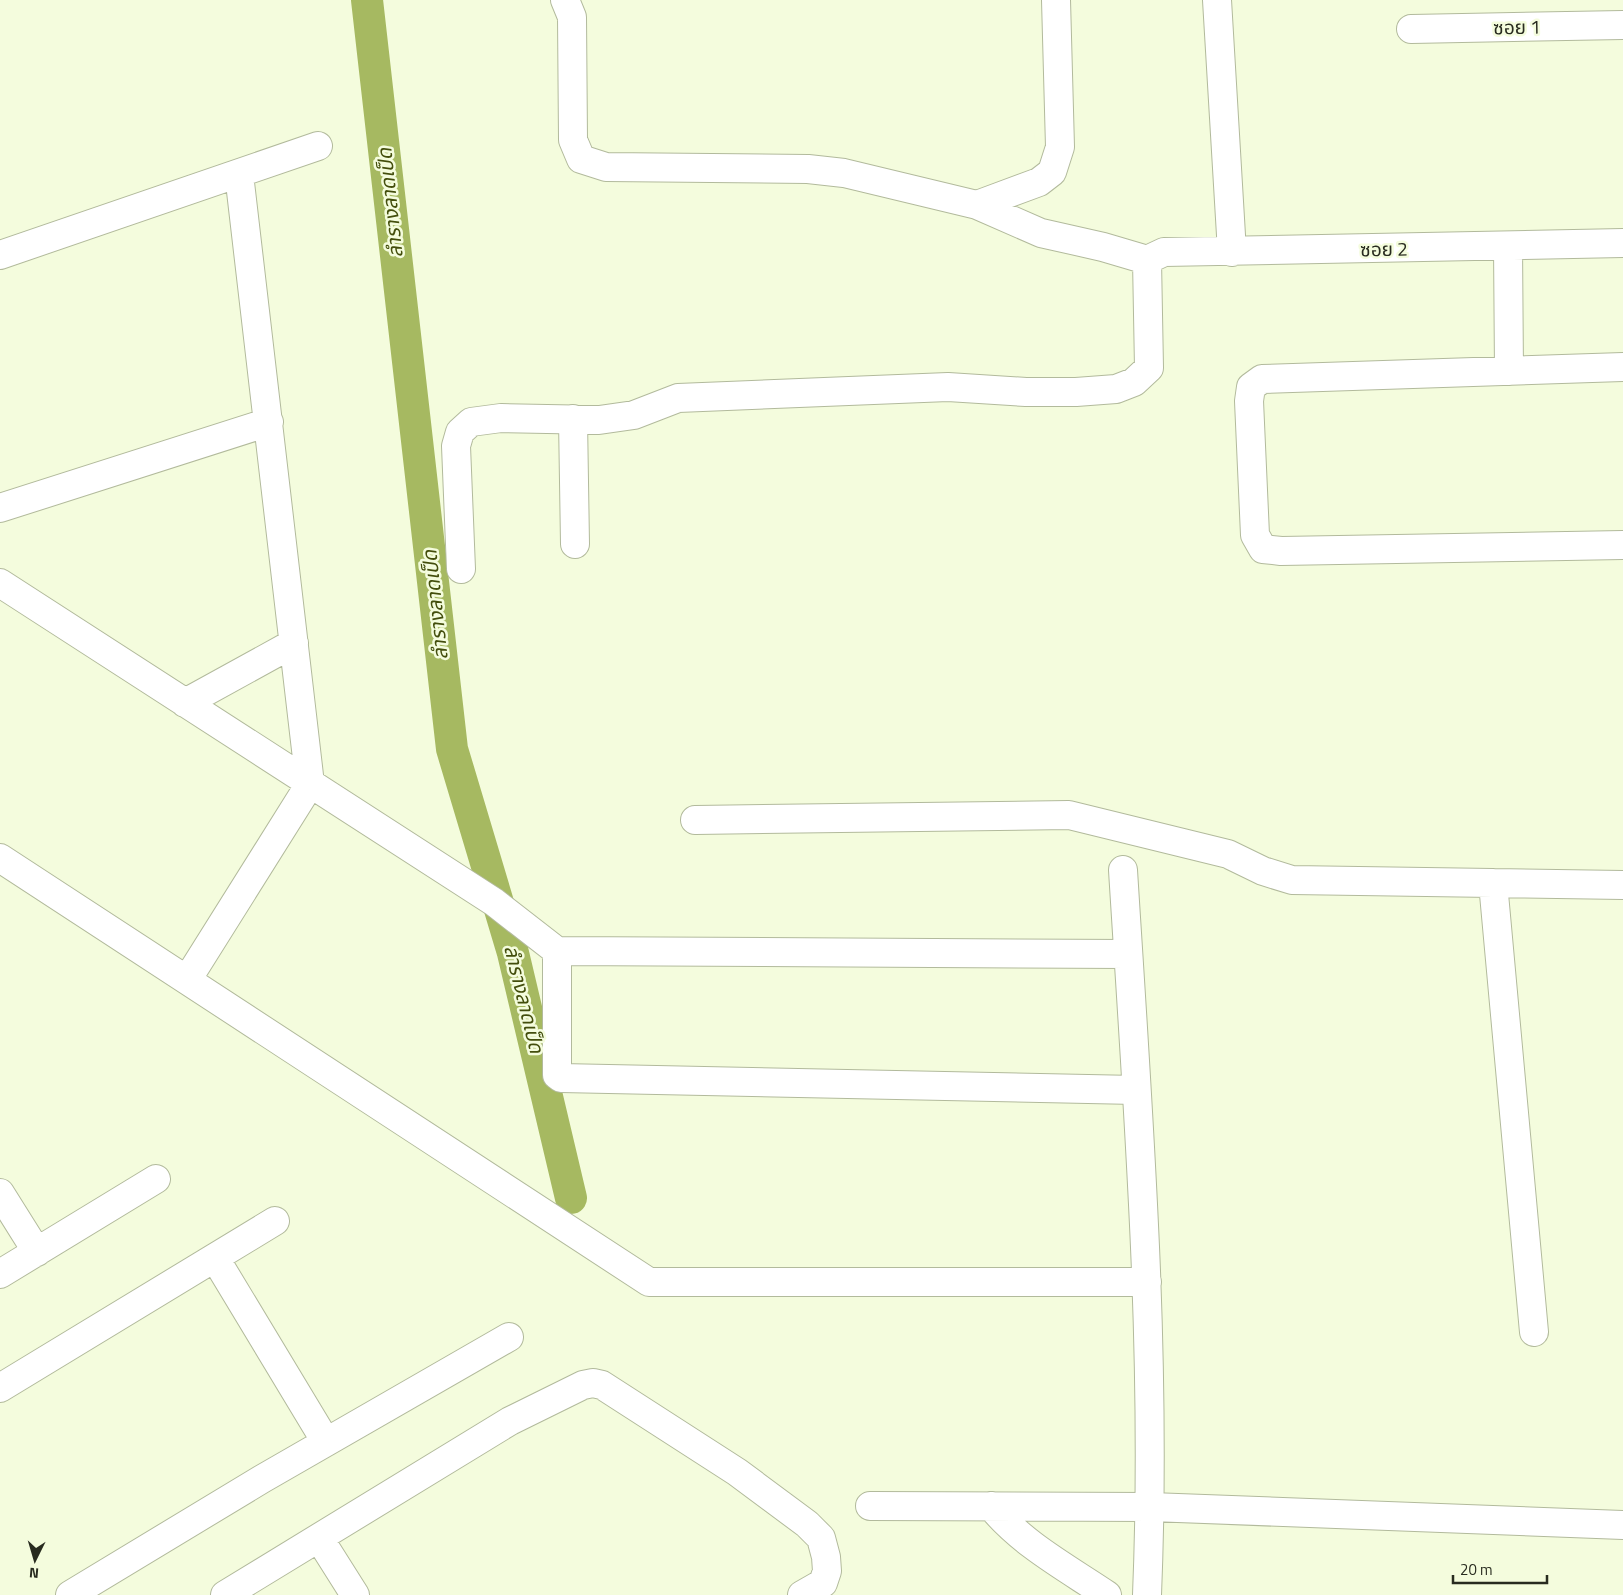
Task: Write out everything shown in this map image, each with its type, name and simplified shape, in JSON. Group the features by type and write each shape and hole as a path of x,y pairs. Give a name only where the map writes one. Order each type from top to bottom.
{"street":[{"path":"461,569 456,446 460,432 471,422 501,418 599,420 634,415 678,398 948,387 1026,392 1116,389 1134,382 1149,368 1147,260 1103,246 1041,233 977,205 844,173 808,170 606,168 581,159 573,140 572,16 565,0"},
{"path":"977,205 1039,182 1052,172 1060,147 1056,0"},
{"path":"1217,0 1232,252"},
{"name":"ซอย 1","path":"1411,29 1623,25"},
{"path":"0,255 318,146"},
{"path":"187,980 310,784 239,174"},
{"name":"ซอย 2","path":"1147,260 1164,252 1623,243"},
{"path":"1508,246 1509,371"},
{"path":"1623,367 1262,379 1251,387 1248,401 1255,536 1263,549 1281,551 1623,545"},
{"path":"573,419 575,544"},
{"path":"0,508 269,422"},
{"path":"0,583 499,906 558,951 1128,954"},
{"path":"185,703 294,643"},
{"path":"695,820 1069,815 1228,854 1263,871 1292,880 1623,885"},
{"path":"0,858 649,1282 1147,1282"},
{"path":"1123,870 1147,1282 1151,1507 1147,1595"},
{"path":"1493,883 1534,1332"},
{"path":"558,951 557,1075 561,1078 1136,1090"},
{"path":"0,1274 156,1179"},
{"path":"0,1193 37,1252"},
{"path":"0,1388 275,1222"},
{"path":"214,1258 326,1442"},
{"path":"70,1595 326,1442 509,1337"},
{"path":"225,1595 510,1421 593,1383 602,1385 737,1472 807,1524 821,1538 827,1571 823,1583 802,1595"},
{"path":"870,1506 1151,1507 1623,1525"},
{"path":"991,1506 1002,1519 1034,1546 1107,1595"},
{"path":"319,1538 355,1595"}],"waterway":[{"name":"ลำรางลาดเป็ด","path":"367,0 452,749 513,953 571,1198"}]}
